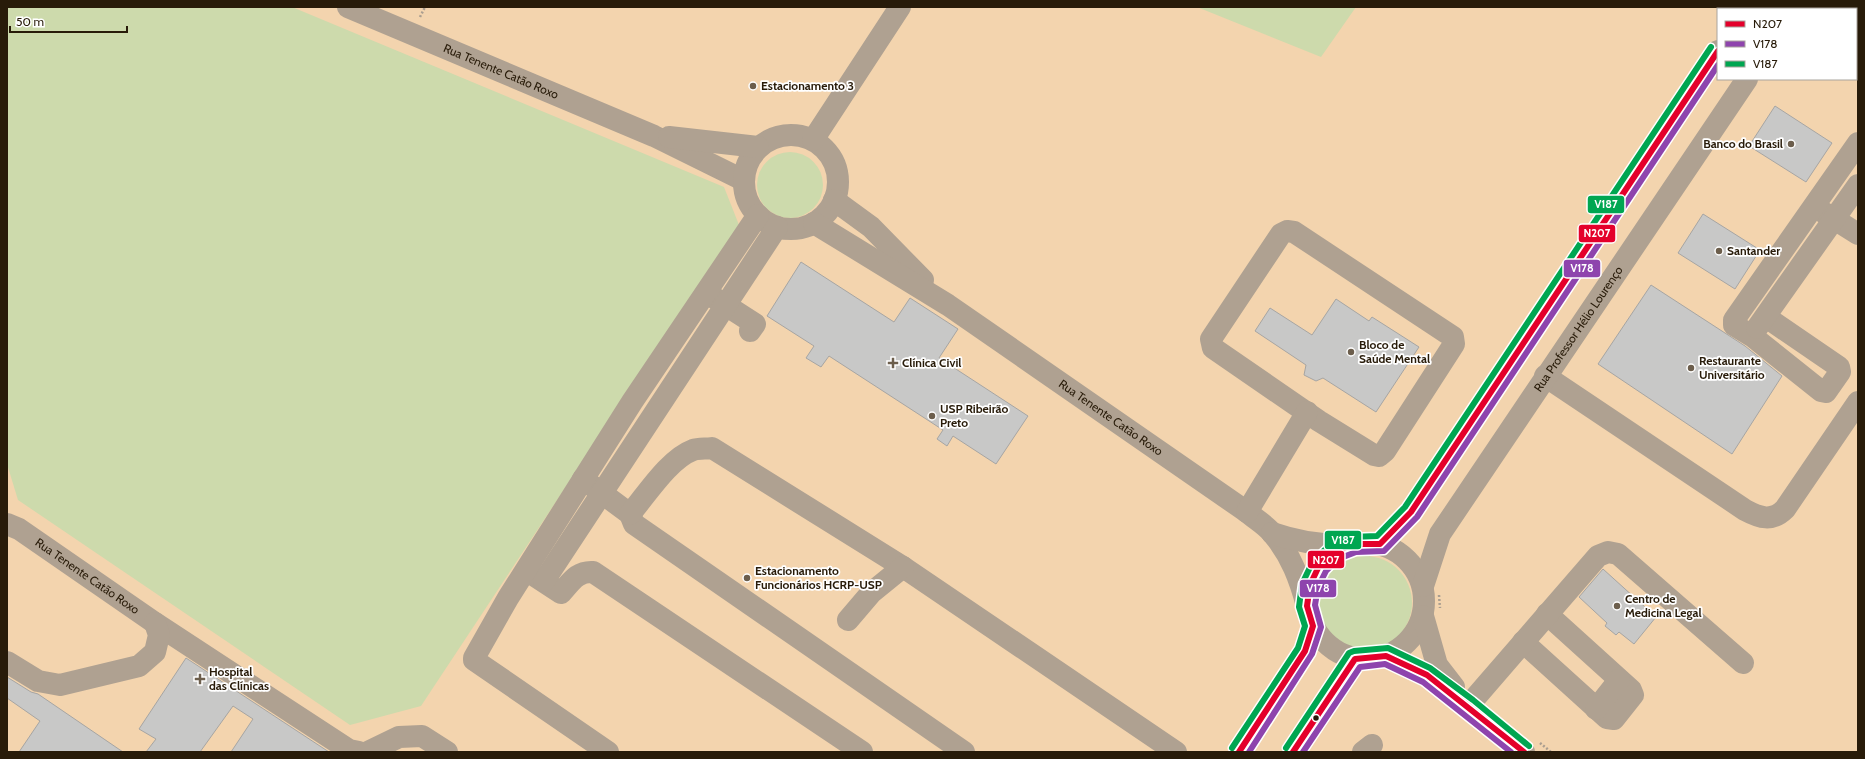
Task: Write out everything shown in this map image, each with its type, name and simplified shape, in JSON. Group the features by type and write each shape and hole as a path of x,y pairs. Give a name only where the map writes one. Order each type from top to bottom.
{"street":[{"name":"Rua Tenente Catão Roxo","path":"348,7 654,136 743,180"},
{"path":"813,140 900,7"},
{"path":"1468,706 1437,665 1432,616 1431,587 1414,567 1399,553 1380,544 1410,512 1717,52"},
{"name":"Rua Professor Hélio Lourenço","path":"1431,587 1440,534 1745,80"},
{"path":"785,135 799,135 813,140 827,151 836,166 838,184 834,200 826,213 814,223 802,227 790,229 778,227 767,222 758,215 750,205 745,193 743,180 750,157 758,147 770,139 785,135"},
{"name":"Rua Tenente Catão Roxo","path":"654,136 758,147"},
{"path":"1766,317 1839,367 1840,372 1826,392 1821,391 1752,336 1734,325 1734,320 1856,150"},
{"path":"1752,336 1835,220 1858,185"},
{"name":"Rua Tenente Catão Roxo","path":"834,200 871,228 948,305"},
{"path":"1814,207 1858,234"},
{"path":"608,752 474,660 474,656 490,627 621,419 758,215"},
{"name":"Rua Tenente Catão Roxo","path":"814,223 948,305 1247,512 1272,533 1288,555 1299,580 1310,616 1323,641 1338,652 1355,659"},
{"path":"544,581 603,494 642,432 778,227"},
{"path":"1287,231 1294,232 1453,337 1454,344 1385,451 1379,456 1374,456 1307,412 1213,348 1211,343 1211,339 1281,234 1287,231"},
{"path":"705,293 755,324 750,331"},
{"path":"664,354 684,368"},
{"path":"1545,376 1745,510 1764,518 1776,516 1785,509 1858,402"},
{"path":"647,380 667,394"},
{"path":"1247,512 1307,412"},
{"path":"621,419 642,432"},
{"path":"630,514 659,479 683,455 695,450 712,448 903,567 1176,752"},
{"path":"583,479 630,514 634,524 964,752"},
{"name":"Rua Tenente Catão Roxo","path":"7,510 13,526 349,750 359,752"},
{"name":"Rua Tenente Catão Roxo","path":"1272,533 1292,540 1312,544 1380,544"},
{"path":"1239,752 1305,651 1310,616 1310,585 1319,566 1334,552 1354,544"},
{"path":"1468,706 1598,556 1608,552 1618,554 1743,663"},
{"path":"848,620 871,592 903,567"},
{"path":"526,570 561,593 578,575 585,572 593,572 862,752"},
{"path":"1523,642 1596,709 1607,718 1614,719 1633,695 1631,690 1547,614"},
{"path":"1293,752 1355,659 1386,656 1403,647 1432,616"},
{"path":"7,662 38,681 60,685 139,666 155,652 159,635 155,622"},
{"path":"1386,656 1427,675 1468,706 1532,747"},
{"path":"368,752 399,737 422,736 447,752"}],"path":[{"path":"1431,587 1432,616"},
{"path":"1532,747 1551,752"}],"shaded area":[{"name":"USP Ribeirão Preto","path":"7,7 1858,7 1858,752 7,752"}],"green space":[{"path":"7,7 292,7 724,187 739,225 421,706 350,725 18,500 7,464"},
{"path":"1197,7 1356,7 1321,57"},
{"path":"790,152 803,155 813,162 820,172 823,185 820,198 813,208 803,215 790,218 777,215 767,208 760,198 757,185 760,172 767,162 777,155"},
{"path":"1365,556 1383,560 1398,570 1408,585 1412,603 1408,621 1398,636 1383,646 1365,650 1347,646 1332,636 1322,621 1318,603 1322,585 1332,570 1347,560"}],"building":[{"name":"Banco do Brasil","path":"1775,106 1832,143 1806,182 1749,146"},
{"name":"Santander","path":"1703,214 1760,250 1735,289 1678,253"},
{"name":"Clínica Civil","path":"801,262 894,322 910,298 958,329 939,358 1028,416 996,464 953,436 947,446 937,439 943,430 829,356 821,367 806,358 814,346 767,316"},
{"name":"Restaurante Universitário","path":"1651,285 1745,346 1782,376 1732,454 1598,364"},
{"name":"Bloco de Saúde Mental","path":"1336,299 1369,321 1372,317 1419,347 1376,412 1323,378 1316,381 1304,375 1306,365 1255,331 1270,308 1312,335"},
{"name":"Centro de Medicina Legal","path":"1603,569 1656,617 1634,644 1619,632 1616,635 1605,626 1607,623 1579,597"},
{"name":"Hospital das Clínicas","path":"186,658 329,752 231,752 253,719 233,706 200,752 146,752 156,739 139,729"},
{"path":"7,677 31,692 38,694 123,752 19,752 40,721 7,698"}],"transit line":[{"name":"V187","path":"1232,748 1298,648 1305,626 1299,607 1302,584 1313,561 1330,545 1351,537 1377,536 1405,507 1711,47"},
{"name":"N207","path":"1239,752 1305,651 1313,626 1307,606 1310,585 1319,566 1334,552 1354,544 1380,544 1411,512 1717,53"},
{"name":"V178","path":"1249,752 1312,654 1321,627 1315,605 1318,587 1326,571 1338,559 1356,552 1384,551 1417,517 1717,67"},
{"name":"V187","path":"1286,748 1349,653 1354,651 1388,648 1430,668 1473,700 1529,746"},
{"name":"N207","path":"1293,752 1355,659 1386,656 1427,675 1524,752"},
{"name":"V178","path":"1303,752 1360,667 1385,664 1423,682 1511,752"}],"place":[{"name":"Estacionamento 3","path":"753,86"},
{"name":"Banco do Brasil","path":"1791,144"},
{"name":"Santander","path":"1719,251"},
{"name":"Bloco de Saúde Mental","path":"1351,352"},
{"name":"Clínica Civil","path":"893,363"},
{"name":"Restaurante Universitário","path":"1691,368"},
{"name":"USP Ribeirão Preto","path":"932,416"},
{"name":"Estacionamento Funcionários HCRP-USP","path":"747,578"},
{"name":"Centro de Medicina Legal","path":"1617,606"},
{"name":"Hospital das Clínicas","path":"200,679"}]}
